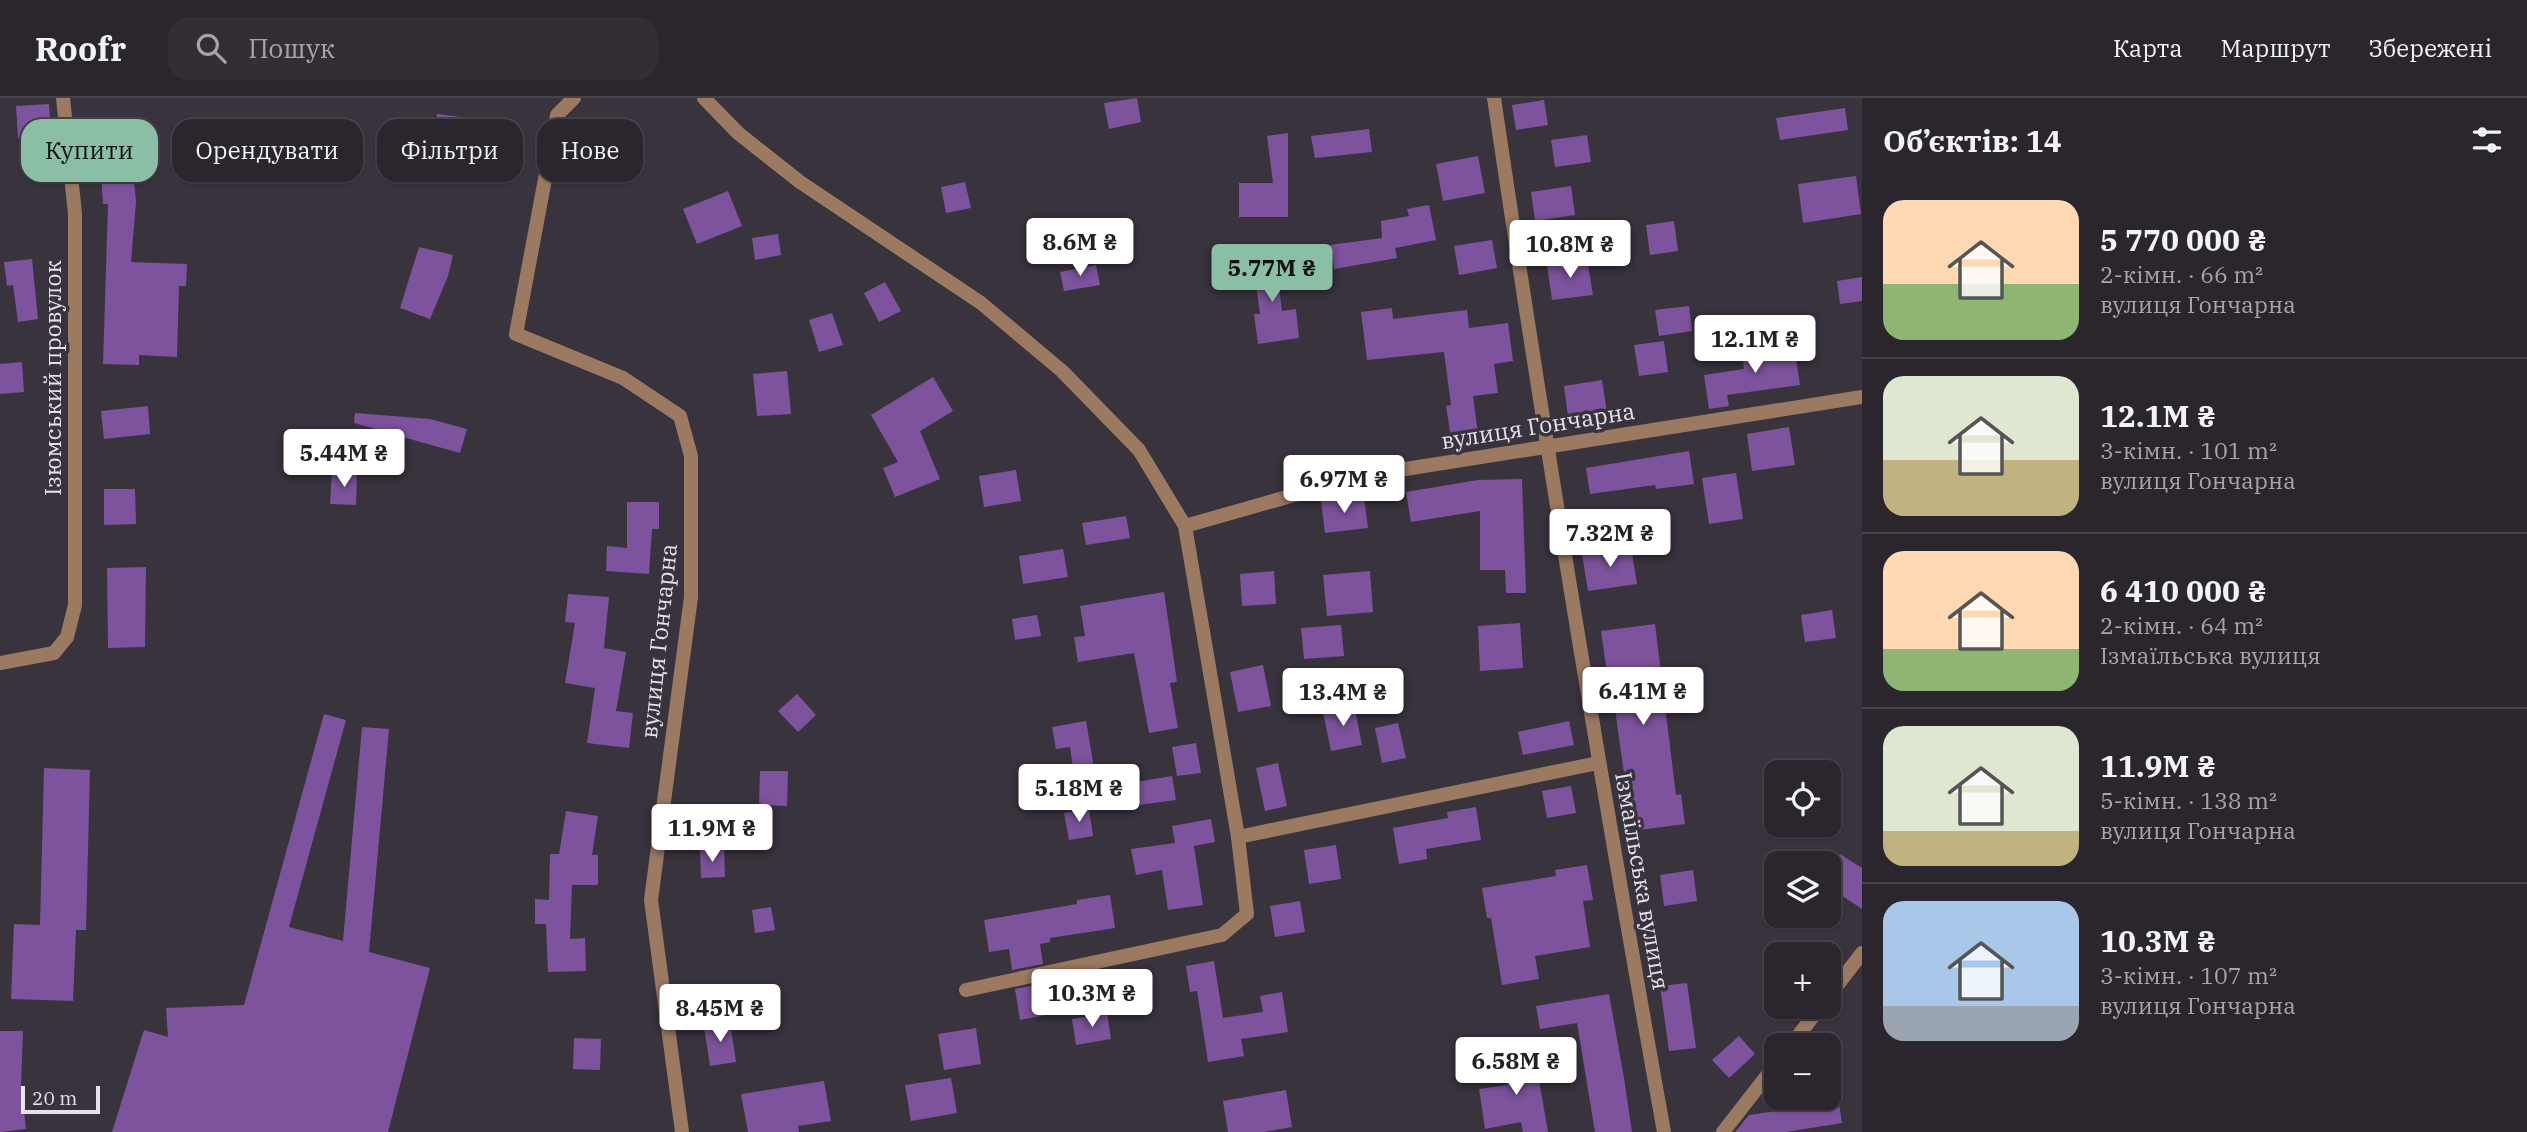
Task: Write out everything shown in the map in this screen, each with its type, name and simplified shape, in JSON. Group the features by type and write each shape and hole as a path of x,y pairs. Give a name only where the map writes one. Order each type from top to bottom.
{"street":[{"name":"Ізюмський провулок","path":"0,663 54,653 67,637 75,606 75,214 63,98"},
{"name":"вулиця Гончарна","path":"574,98 557,115 516,334 623,378 680,416 691,456 691,597 651,900 682,1132"},
{"path":"704,98 737,133 800,182 981,303 1062,371 1139,450 1185,526 1238,837 1247,914 1222,935 966,990"},
{"name":"Ізмаїльська вулиця","path":"1494,98 1546,448 1598,763 1664,1132"},
{"name":"вулиця Гончарна","path":"1185,526 1361,476 1862,397"},
{"path":"1238,837 1598,763"},
{"path":"1841,980 1862,953"},
{"path":"1800,1033 1811,1019"},
{"path":"1723,1132 1764,1079"}],"building":[{"path":"1137,98 1141,122 1109,129 1104,103"},
{"path":"1544,100 1548,125 1516,130 1512,105"},
{"path":"49,104 50,119 21,119 21,138 18,138 16,106"},
{"path":"1845,108 1848,130 1780,140 1776,118"},
{"path":"437,114 468,118 468,119 436,119"},
{"path":"1369,129 1372,152 1315,158 1311,136"},
{"path":"1288,133 1288,217 1239,217 1239,183 1273,183 1267,136"},
{"path":"1587,135 1591,162 1555,167 1551,140"},
{"path":"1478,156 1485,193 1443,201 1436,164"},
{"path":"1856,176 1861,214 1803,223 1798,184"},
{"path":"102,182 134,182 136,202 131,262 187,264 186,286 179,286 177,357 139,355 139,365 103,364 108,204 103,204"},
{"path":"278,182 310,182 310,184"},
{"path":"965,182 971,208 946,213 941,187"},
{"path":"1571,186 1575,215 1535,221 1531,192"},
{"path":"728,191 742,226 697,244 683,209"},
{"path":"1429,205 1436,240 1395,248 1397,258 1334,269 1330,245 1382,238 1381,221 1409,216 1407,209"},
{"path":"1674,221 1678,251 1650,255 1646,225"},
{"path":"778,234 781,255 755,260 752,238"},
{"path":"1492,240 1497,268 1459,275 1454,246"},
{"path":"419,247 453,255 448,276 430,319 400,308"},
{"path":"1275,252 1282,311 1296,309 1299,338 1258,344 1254,314 1260,314 1252,255"},
{"path":"32,259 38,319 18,322 13,285 7,286 4,262"},
{"path":"1587,259 1593,295 1552,300 1547,265"},
{"path":"1096,265 1100,285 1064,291 1060,272"},
{"path":"1862,277 1862,301 1840,304 1837,281"},
{"path":"885,282 901,311 879,322 864,293"},
{"path":"1689,306 1692,331 1659,336 1655,310"},
{"path":"1392,308 1393,319 1467,310 1469,328 1508,323 1513,361 1494,364 1498,393 1473,396 1478,434 1451,438 1446,406 1451,405 1444,352 1367,360 1361,312"},
{"path":"832,313 843,345 819,352 809,320"},
{"path":"1664,341 1668,372 1639,376 1634,345"},
{"path":"1794,344 1800,385 1727,395 1729,406 1709,409 1704,375 1744,369 1742,351"},
{"path":"22,362 24,392 0,394 0,364"},
{"path":"787,371 791,414 757,416 753,374"},
{"path":"933,377 953,411 920,431 940,479 895,497 883,468 898,462 871,415"},
{"path":"1602,380 1608,419 1569,425 1564,386"},
{"path":"148,406 150,434 104,439 101,411"},
{"path":"355,413 430,419 467,429 460,453 399,436 398,453 373,451 375,429 354,423"},
{"path":"1789,427 1795,465 1752,471 1747,434"},
{"path":"1689,451 1694,484 1656,489 1655,485 1590,494 1586,468"},
{"path":"1016,470 1021,501 984,507 979,476"},
{"path":"332,472 357,474 356,505 330,504"},
{"path":"1736,473 1743,519 1709,524 1702,478"},
{"path":"1522,479 1526,593 1506,593 1505,570 1480,570 1480,511 1411,522 1406,492 1478,480"},
{"path":"104,489 135,489 136,524 104,525"},
{"path":"1364,497 1368,528 1325,533 1321,501"},
{"path":"627,502 659,502 659,529 652,529 649,574 606,571 607,546 627,548"},
{"path":"1126,516 1130,538 1086,545 1082,523"},
{"path":"1631,547 1637,584 1588,591 1582,554"},
{"path":"1063,549 1068,577 1023,584 1019,556"},
{"path":"146,567 145,647 108,648 107,568"},
{"path":"1274,571 1276,604 1242,606 1240,574"},
{"path":"1370,571 1373,612 1327,616 1323,575"},
{"path":"1164,592 1177,682 1170,683 1178,728 1149,733 1134,653 1078,662 1074,637 1085,636 1080,606"},
{"path":"568,594 609,597 604,648 626,652 616,711 633,713 629,748 587,743 595,688 565,683 575,623 565,622"},
{"path":"1832,610 1836,638 1805,642 1801,615"},
{"path":"1037,615 1041,636 1015,640 1012,619"},
{"path":"1520,623 1523,668 1480,671 1478,626"},
{"path":"1655,624 1676,795 1681,794 1685,824 1632,831 1611,680 1608,681 1601,631"},
{"path":"1341,625 1344,656 1304,659 1301,628"},
{"path":"1263,665 1271,706 1238,712 1230,672"},
{"path":"797,694 816,715 798,732 778,711"},
{"path":"1354,705 1362,745 1331,751 1323,712"},
{"path":"324,714 346,720 289,927 343,941 362,727 389,729 369,952 430,968 388,1132 112,1132 144,1030 168,1037 166,1008 244,1005"},
{"path":"1086,721 1094,768 1114,765 1118,787 1077,794 1070,747 1056,749 1052,727"},
{"path":"1569,721 1574,745 1523,755 1518,732"},
{"path":"1398,723 1406,758 1382,763 1375,728"},
{"path":"1196,743 1201,773 1177,776 1172,747"},
{"path":"1278,763 1287,806 1265,811 1256,768"},
{"path":"44,768 90,770 86,930 76,930 73,1001 11,999 14,924 40,925"},
{"path":"760,771 788,771 787,806 759,805"},
{"path":"1172,776 1176,800 1139,805 1136,782"},
{"path":"1571,786 1576,813 1547,818 1542,791"},
{"path":"1476,807 1481,840 1426,849 1427,859 1399,864 1393,828 1448,818 1447,812"},
{"path":"1089,809 1093,836 1069,840 1064,813"},
{"path":"566,811 598,816 592,855 598,855 598,885 572,885 570,939 585,938 586,971 548,972 546,924 535,924 535,899 549,900 550,854 559,854"},
{"path":"1211,819 1215,842 1194,846 1203,905 1168,910 1162,870 1136,875 1131,849 1175,843 1172,826"},
{"path":"1336,845 1341,879 1309,884 1304,850"},
{"path":"700,850 724,850 725,877 701,878"},
{"path":"1841,855 1862,868 1862,909 1841,895"},
{"path":"1587,865 1593,900 1583,901 1590,947 1535,956 1539,979 1502,985 1491,918 1487,918 1482,888 1556,876 1555,870"},
{"path":"1693,870 1697,901 1664,906 1660,875"},
{"path":"1110,895 1115,928 1050,938 1050,942 1040,944 1043,964 1012,970 1009,949 989,952 984,920 1077,904 1077,900"},
{"path":"1300,901 1305,932 1275,937 1270,906"},
{"path":"771,907 775,930 755,933 752,910"},
{"path":"1214,961 1223,1018 1263,1012 1260,996 1282,992 1288,1032 1241,1039 1244,1056 1208,1062 1197,991 1190,992 1186,966"},
{"path":"1134,970 1138,992 1114,996 1110,974"},
{"path":"1047,983 1052,1014 1020,1020 1015,989"},
{"path":"1687,983 1696,1048 1669,1051 1660,986"},
{"path":"1609,994 1632,1132 1595,1132 1577,1023 1540,1029 1536,1006"},
{"path":"1107,1013 1111,1039 1076,1045 1072,1019"},
{"path":"730,1022 736,1062 710,1066 704,1027"},
{"path":"976,1028 981,1064 944,1070 938,1034"},
{"path":"0,1031 23,1031 21,1085 26,1129 0,1132"},
{"path":"1739,1036 1755,1054 1729,1078 1712,1060"},
{"path":"574,1038 601,1039 600,1070 573,1069"},
{"path":"1534,1051 1548,1132 1523,1132 1521,1122 1485,1129 1479,1089 1507,1085 1503,1056"},
{"path":"951,1078 957,1113 911,1121 905,1085"},
{"path":"824,1081 831,1121 798,1126 799,1132 748,1132 741,1094"},
{"path":"1286,1090 1292,1127 1264,1132 1228,1132 1223,1101"},
{"path":"1784,1110 1840,1110 1842,1123 1786,1132 1735,1132 1749,1115"}]}
